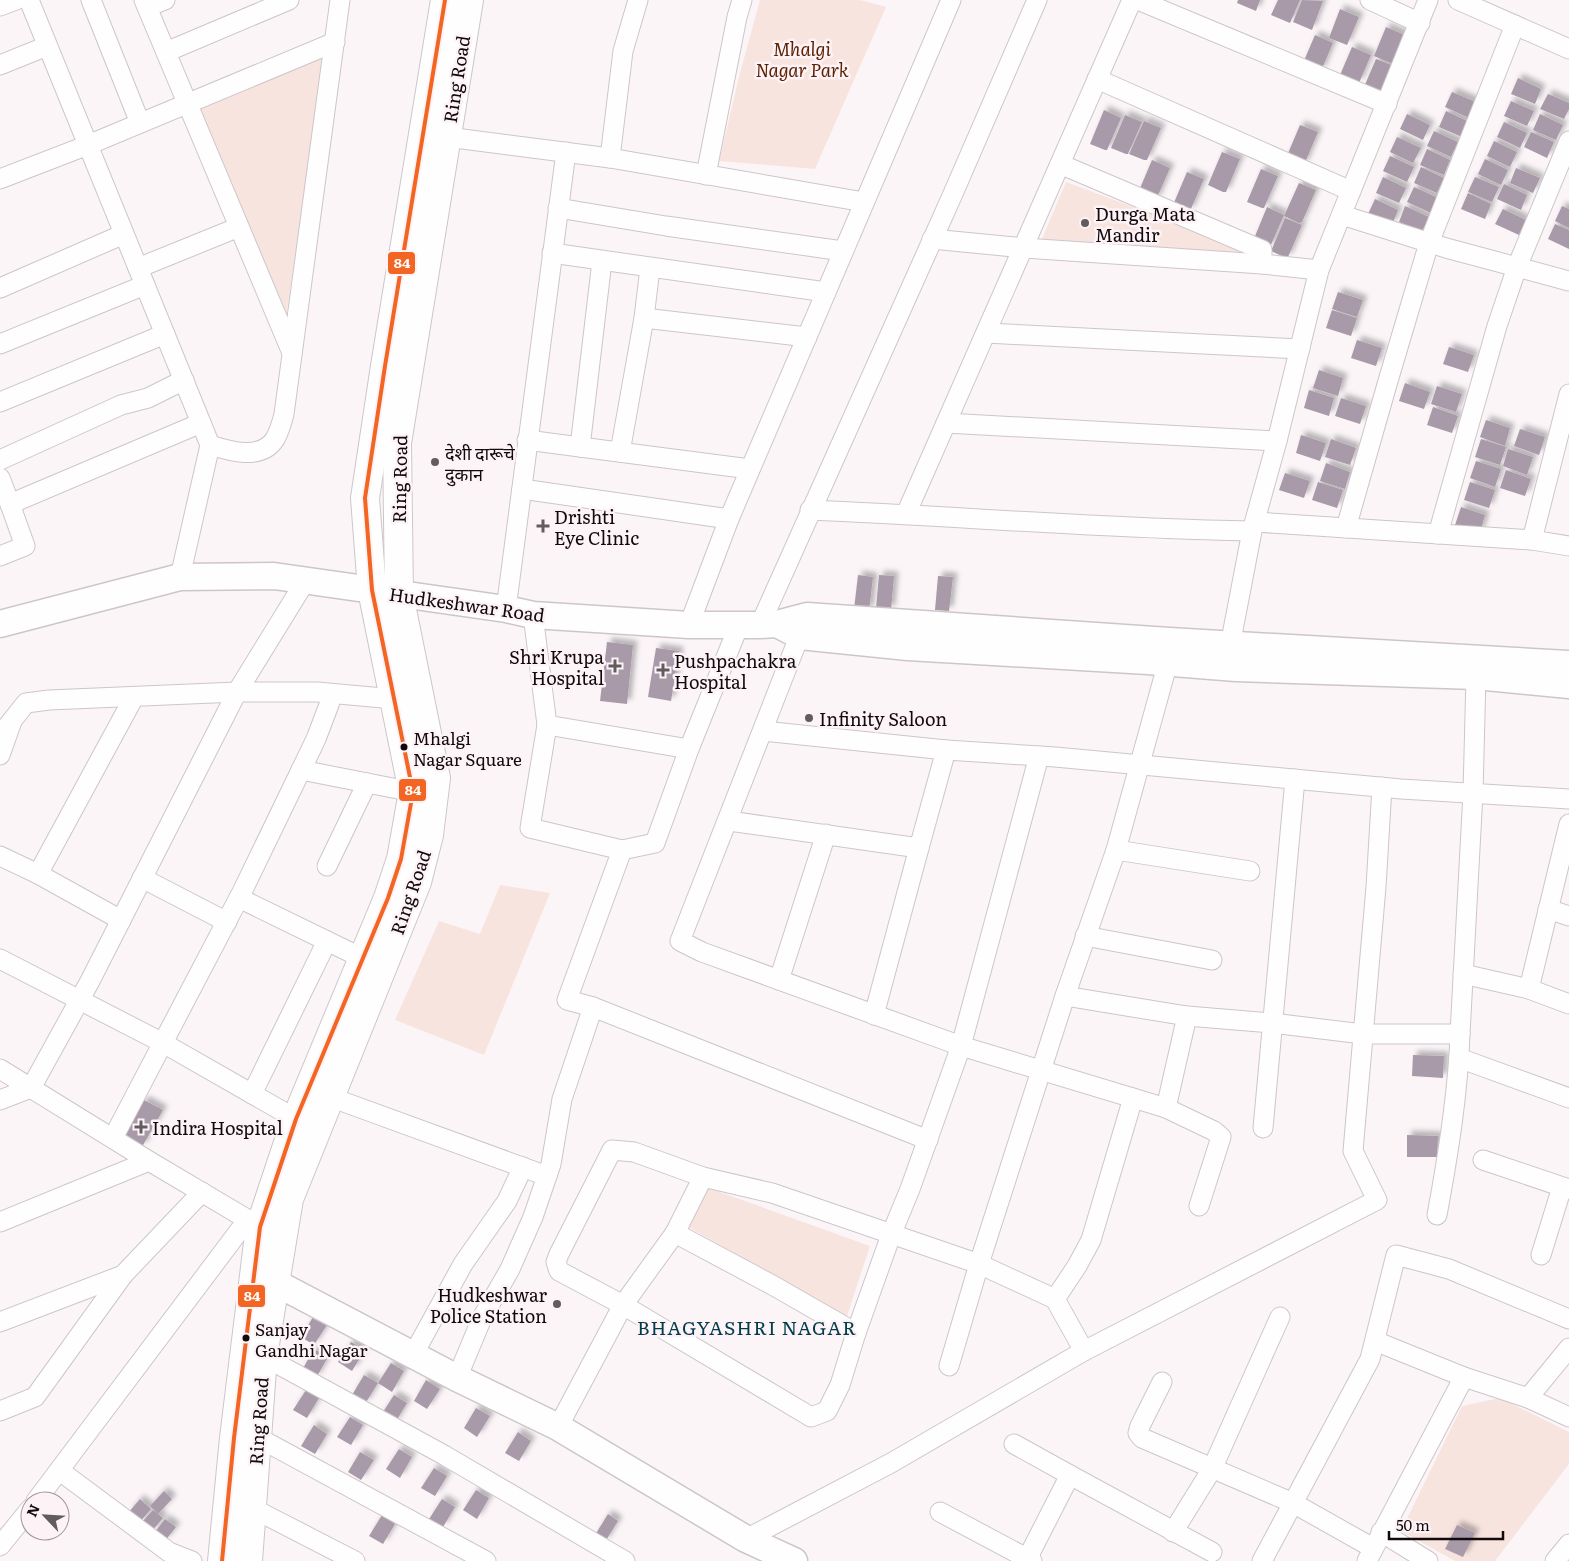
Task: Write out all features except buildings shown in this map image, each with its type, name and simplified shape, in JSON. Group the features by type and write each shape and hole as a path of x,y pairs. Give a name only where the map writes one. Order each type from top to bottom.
{"highway":[{"name":"Ring Road","path":"222,1561 254,1223 276,1176 296,1119 388,898 401,859 413,792 372,590 366,498 385,366 445,0"},
{"name":"Ring Road","path":"248,1561 263,1356 289,1199 417,882 429,834 436,778 399,595 397,443 469,0"}],"main road":[{"name":"Hudkeshwar Road","path":"0,624 180,577 274,576 506,609 534,615 689,625 759,625"},
{"path":"759,625 804,626 908,647 1168,651 1569,685"},
{"path":"1228,656 1569,664"},
{"path":"276,1283 457,1378 558,1427 746,1539 794,1561"}],"street":[{"path":"0,6 16,0"},
{"path":"29,0 210,445 180,577"},
{"path":"91,0 140,123"},
{"path":"165,0 145,4 292,354"},
{"path":"166,52 289,0"},
{"path":"210,445 232,452 255,452 268,447 274,440 284,414 340,0"},
{"path":"610,158 623,51 638,0"},
{"path":"706,175 742,0"},
{"path":"689,625 750,469 951,0"},
{"path":"534,615 547,725 530,828 622,850 655,843 689,749 759,625 952,196 1037,0"},
{"path":"906,514 1132,0"},
{"path":"1138,0 1387,104"},
{"path":"1370,0 1420,22"},
{"path":"1228,656 1253,527 1277,441 1319,270 1428,0"},
{"path":"1458,0 1569,48"},
{"path":"1346,528 1429,243 1515,25"},
{"path":"0,179 88,145 335,42"},
{"path":"0,65 48,46"},
{"path":"1097,79 1351,191"},
{"path":"446,137 610,158 864,202"},
{"path":"1438,534 1517,267 1569,141"},
{"path":"506,609 566,152"},
{"path":"1060,164 1262,250 1262,264"},
{"path":"558,208 666,226 843,251"},
{"path":"1342,215 1429,243 1569,281"},
{"path":"0,344 239,227"},
{"path":"0,288 124,234"},
{"path":"932,238 1024,248 1262,264 1319,270"},
{"path":"552,253 826,292"},
{"path":"580,447 602,261"},
{"path":"620,452 644,318 650,268"},
{"path":"644,318 807,337"},
{"path":"986,333 1300,349"},
{"path":"0,402 165,334"},
{"path":"0,460 121,405 148,398 184,380"},
{"path":"1532,540 1569,394"},
{"path":"10,504 201,423"},
{"path":"946,423 1277,441"},
{"path":"527,440 750,469"},
{"path":"0,478 25,546 0,556"},
{"path":"522,489 729,520"},
{"path":"810,510 1180,530 1253,527 1346,528 1532,540 1569,546"},
{"path":"0,1100 31,1088 80,999 238,692 306,580"},
{"path":"804,626 729,821 680,941 702,952 961,1046 1166,1108 1214,1131 1221,1137 1199,1206"},
{"path":"949,1366 979,1264 1041,1070 1085,936 1116,850 1140,766 1168,651"},
{"path":"1437,1215 1445,1170 1459,1058 1473,793 1476,676"},
{"path":"0,755 6,726 26,703 49,700 238,692 333,694 394,699"},
{"path":"113,1138 239,898 316,739 333,694"},
{"path":"38,874 134,696"},
{"path":"547,725 689,749"},
{"path":"763,730 946,750 1039,756 1382,787 1569,799"},
{"path":"874,1015 946,750"},
{"path":"1039,756 961,1046 910,1189 891,1235 840,1384 827,1411 811,1417 623,1305 559,1271 556,1262 612,1150 634,1152 703,1177 772,1193 891,1235 979,1264 1055,1300 1084,1351"},
{"path":"301,770 413,792"},
{"path":"1262,1128 1295,779"},
{"path":"326,866 367,783"},
{"path":"746,1539 891,1463 1084,1351 1377,1200 1353,1151 1376,887 1382,787"},
{"path":"729,821 919,848"},
{"path":"778,980 826,834"},
{"path":"1529,989 1568,835"},
{"path":"622,850 567,1000 594,1007 928,1140"},
{"path":"1116,850 1250,871"},
{"path":"0,856 38,874 121,920"},
{"path":"142,878 226,922"},
{"path":"239,898 364,959"},
{"path":"1548,909 1569,916"},
{"path":"1085,936 1212,960"},
{"path":"252,1094 327,941"},
{"path":"0,959 163,1043 296,1119"},
{"path":"1463,974 1529,989 1569,1004"},
{"path":"1065,996 1187,1016 1272,1023 1363,1034 1460,1034"},
{"path":"457,1378 482,1318 510,1269 533,1217 551,1164 562,1099 594,1007"},
{"path":"1166,1108 1187,1016"},
{"path":"1459,1058 1569,1098"},
{"path":"0,1069 254,1223 44,1491"},
{"path":"330,1097 547,1176"},
{"path":"1055,1300 1091,1240 1133,1098"},
{"path":"1483,1160 1566,1188 1541,1255"},
{"path":"0,1222 150,1161"},
{"path":"413,1355 464,1264 507,1201 523,1167"},
{"path":"558,1427 623,1305 674,1233 703,1177"},
{"path":"0,1411 35,1397 123,1274 202,1192"},
{"path":"674,1233 774,1286 856,1333"},
{"path":"1262,1561 1370,1359 1396,1256 1449,1269 1569,1319"},
{"path":"0,1322 123,1274"},
{"path":"1173,1532 1212,1469 1280,1317"},
{"path":"1375,1341 1464,1377 1528,1398 1569,1417"},
{"path":"1528,1398 1569,1348"},
{"path":"263,1356 444,1455 625,1561"},
{"path":"1374,1547 1464,1377"},
{"path":"1162,1382 1138,1433 1142,1438 1293,1503 1374,1547 1428,1561"},
{"path":"257,1437 486,1561"},
{"path":"1014,1444 1212,1552"},
{"path":"60,1471 169,1552 192,1561"},
{"path":"940,1512 1028,1560 1070,1475"},
{"path":"252,1508 356,1561"},
{"path":"0,1546 20,1521"},
{"path":"1555,1561 1569,1544"}],"green space":[{"name":"Mhalgi Nagar Park","path":"760,0 860,0 886,7 815,169 719,161"},
{"path":"325,56 285,324 198,107"},
{"path":"1066,182 1246,249 1241,258 1042,239"},
{"path":"500,885 550,893 484,1055 395,1020 439,921 480,934"},
{"path":"706,1187 870,1246 845,1322 778,1278 683,1224"},
{"path":"1500,1398 1569,1432 1569,1464 1495,1561 1455,1561 1401,1531 1462,1406"}],"transit line":[{"name":"84","path":"222,1561 234,1438 260,1227 296,1119 388,898 401,859 413,792 372,590 365,498 445,0"}],"place":[{"name":"Durga Mata Mandir","path":"1085,223"},
{"name":"देशी दारूचे दुकान","path":"435,462"},
{"name":"Drishti Eye Clinic","path":"543,526"},
{"name":"Shri Krupa Hospital","path":"615,666"},
{"name":"Pushpachakra Hospital","path":"663,670"},
{"name":"Infinity Saloon","path":"809,718"},
{"name":"Mhalgi Nagar Square","path":"404,747"},
{"name":"Indira Hospital","path":"141,1127"},
{"name":"Hudkeshwar Police Station","path":"557,1304"},
{"name":"Sanjay Gandhi Nagar","path":"246,1338"}],"district":[{"name":"BHAGYASHRI NAGAR","path":"747,1327"}]}
